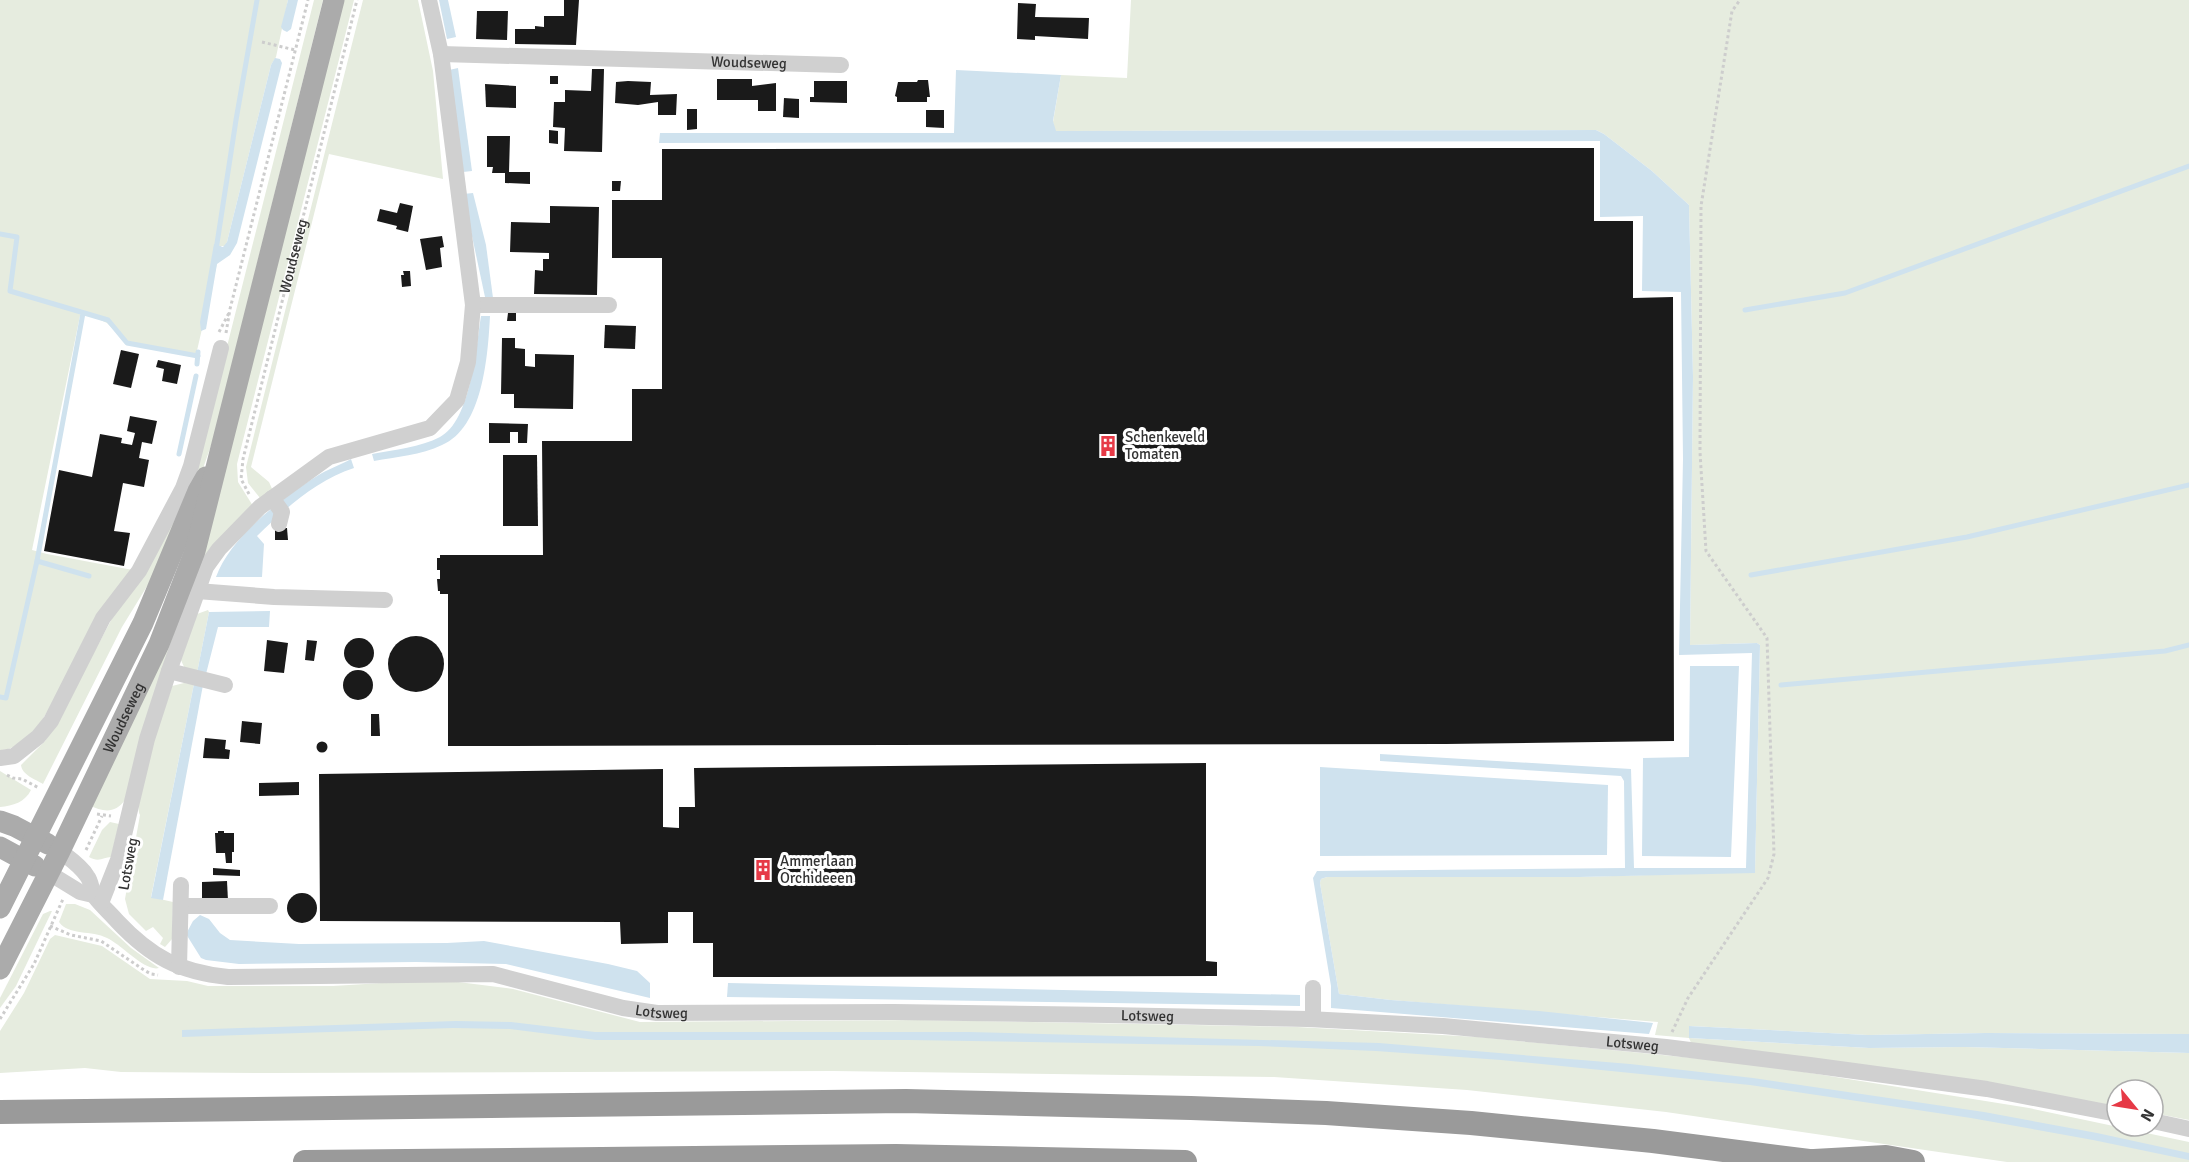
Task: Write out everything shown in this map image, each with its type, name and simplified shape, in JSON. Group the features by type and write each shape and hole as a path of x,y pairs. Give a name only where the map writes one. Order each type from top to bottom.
{"highway":[{"path":"0,1112 906,1101 1191,1108 1326,1113 1471,1123 1653,1141 1816,1162 1886,1157 1913,1162"},
{"path":"305,1162 884,1156 1185,1162"}],"main road":[{"name":"Woudseweg","path":"0,969 60,851 182,590 202,529 334,0"},
{"name":"Woudseweg","path":"0,908 143,623 198,491 220,453"},
{"path":"0,821 60,851"},
{"path":"0,847 49,873"}],"street":[{"name":"Woudseweg","path":"97,899 118,860 147,739 206,567 219,549 274,509 329,457 430,428 457,400 468,362 473,305 441,54 429,0"},
{"name":"Woudseweg","path":"441,54 841,65"},
{"path":"473,305 609,305"},
{"path":"0,758 14,756 38,737 51,721 103,618 139,571 183,488 191,466 221,348"},
{"path":"196,591 274,597 385,600"},
{"path":"169,671 225,684"},
{"name":"Lotsweg","path":"60,851 79,866 92,884 97,899 128,933 151,953 179,967 204,975 228,977 493,974 623,1008 657,1013 894,1012 1313,1019 1443,1026 1666,1047 1986,1089 2105,1112"},
{"name":"Lotsweg","path":"49,873 80,892 97,899"},
{"path":"179,967 181,885"},
{"path":"181,906 270,906"},
{"path":"1313,988 1313,1019"},
{"path":"2165,1124 2189,1129"}],"path":[{"path":"221,348 229,324 230,309 308,0"},
{"name":"Woudseweg","path":"274,509 244,486 241,469 357,0"},
{"path":"1666,1047 1688,998 1768,878 1774,854 1767,638 1706,551 1700,452 1701,206 1732,11 1740,0"},
{"path":"262,42 321,54"},
{"path":"221,348 218,339 220,329 230,309"},
{"path":"79,866 102,816"},
{"path":"0,1018 34,964 69,886"},
{"path":"50,926 70,935 101,940 152,974 171,973 179,967"}],"shaded area":[{"path":"0,0 288,0 276,57 271,65 227,242 225,246 221,246 196,355 135,346 124,340 107,323 81,311 32,550 133,570 38,727 17,745 6,750 0,750"},
{"path":"314,0 323,0 213,440 195,491 157,570 122,627 43,784 26,774 21,765 45,741 61,714 200,454"},
{"path":"344,0 354,0 237,464 238,482 253,506 216,547 125,800 113,810 99,809 89,805 147,685"},
{"path":"363,0 418,0 433,71 443,179 329,154 251,467 269,482 273,491 260,498 248,483 246,467"},
{"path":"1131,0 2189,0 2189,1034 1868,1035 1690,1026 1689,1038 1655,1035 1658,1022 1339,994 1320,883 1321,879 1327,877 1579,877 1755,872 1760,645 1757,643 1690,645 1693,376 1689,205 1652,171 1596,130 1055,131 1053,122 1061,75 1127,78"},
{"path":"208,610 197,673 185,669 180,658 197,614"},
{"path":"184,683 194,684 151,897 173,902 172,939 165,947 160,944 163,938 153,927 146,931 129,914 125,899 140,815 140,791 144,773 172,686"},
{"path":"0,771 31,790 25,798 14,804 0,807"},
{"path":"110,822 119,824 111,857 99,860 89,857 102,830"},
{"path":"66,904 75,904 90,910 131,948 159,968 147,966 107,938 63,926 59,922"},
{"path":"52,911 16,986 0,1008 0,998 43,914"},
{"path":"55,935 102,946 150,979 187,981 208,986 333,986 414,981 458,982 513,989 640,1022 919,1020 1297,1027 1478,1037 1754,1064 2029,1108 2105,1124 2105,1138 2165,1137 2189,1142 2189,1162 2007,1162 1666,1112 1467,1090 1274,1077 833,1071 121,1072 85,1068 0,1073 0,1031 24,993 50,939"},
{"path":"1689,1038 1869,1048 1964,1047 2189,1053 2189,1120 2165,1115 2165,1078 2105,1078 2105,1105 1692,1045"}],"water":[{"path":"288,0 298,0 291,29 287,32 281,27"},
{"path":"439,0 448,0 456,37 447,39"},
{"path":"275,58 280,59 282,63 237,243 230,255 217,264 206,329 201,331 200,322 214,244 223,247 227,242 271,65"},
{"path":"458,68 472,171 463,172 449,70"},
{"path":"956,70 1061,75 1053,121 1056,131 1596,130 1652,171 1689,205 1693,376 1690,645 1757,643 1760,645 1755,873 1579,877 1327,877 1321,879 1320,883 1339,994 1653,1023 1649,1034 1331,1008 1331,986 1313,878 1317,871 1625,868 1624,781 1621,776 1380,761 1380,754 1631,769 1634,868 1746,868 1752,653 1679,655 1683,459 1681,292 1642,291 1643,216 1600,217 1600,141 659,143 660,133 954,133"},
{"path":"473,193 486,245 493,298 485,297 463,194"},
{"path":"481,316 490,316 485,369 475,407 467,423 456,436 442,445 426,451 374,461 372,454 407,448 440,437 459,416 474,364"},
{"path":"351,459 354,468 314,488 257,536 264,544 262,577 216,577 233,547 273,507 325,471"},
{"path":"270,611 269,627 218,627 206,674 197,673 209,612"},
{"path":"1690,666 1739,666 1731,857 1642,856 1643,758 1689,757"},
{"path":"194,684 203,685 163,900 151,898"},
{"path":"1320,767 1608,785 1607,855 1320,856"},
{"path":"200,915 209,919 220,933 230,940 299,944 484,941 637,971 650,983 650,998 506,964 416,962 239,964 206,960 201,958 186,934 193,921"},
{"path":"728,983 1300,995 1300,1006 727,997"},
{"path":"456,1021 511,1022 595,1032 969,1032 1379,1043 1630,1064 1753,1078 1984,1112 2097,1133 2105,1135 2105,1138 2120,1138 2189,1153 2189,1160 1971,1118 1750,1085 1501,1060 1376,1051 1258,1046 909,1040 596,1040 510,1029 453,1028 182,1037 182,1030"},
{"path":"1689,1026 1868,1035 2189,1034 2189,1053 1964,1047 1869,1048 1689,1038"}],"building":[{"path":"564,0 579,0 576,45 515,44 515,29 544,27 544,16 564,16"},
{"path":"1018,3 1036,4 1035,17 1089,18 1088,39 1035,36 1035,40 1017,39"},
{"path":"477,11 508,11 507,40 476,39"},
{"path":"592,69 604,69 602,152 564,151 565,128 553,127 554,102 565,102 565,90 591,91"},
{"path":"550,76 558,76 558,84 550,84"},
{"path":"717,79 752,79 752,86 776,83 776,111 758,111 758,100 717,100"},
{"path":"928,80 930,97 927,97 927,102 897,102 895,96 898,82 917,82"},
{"path":"814,81 847,81 847,103 810,102 810,97 814,97"},
{"path":"616,82 651,82 650,95 677,94 676,115 658,115 658,102 638,105 615,103"},
{"path":"485,84 516,86 516,108 486,107"},
{"path":"784,98 799,99 799,118 783,117"},
{"path":"687,109 697,109 697,129 687,130"},
{"path":"926,110 944,110 944,128 926,127"},
{"path":"549,130 558,131 558,144 549,143"},
{"path":"487,136 510,136 509,172 530,172 530,184 505,183 505,173 492,173 493,167 487,167"},
{"name":"Schenkeveld Tomaten","path":"1594,148 1594,221 1633,221 1633,298 1673,297 1674,741 1446,744 448,746 448,594 440,594 438,591 437,579 440,579 440,570 437,570 437,558 440,558 440,555 543,555 542,441 632,441 632,389 662,389 662,258 612,258 612,200 662,200 662,149"},
{"path":"612,181 621,181 620,191 612,191"},
{"path":"400,203 413,206 408,232 396,229 397,226 377,221 380,209 397,213"},
{"path":"550,206 599,207 597,295 534,294 535,270 543,271 543,259 549,259 549,253 510,252 511,222 550,223"},
{"path":"442,236 444,247 440,248 442,267 426,270 420,239"},
{"path":"403,271 410,271 411,286 402,287"},
{"path":"508,313 516,313 516,321 507,321"},
{"path":"605,325 636,326 635,349 604,348"},
{"path":"502,338 515,338 515,348 525,349 525,366 535,367 535,354 574,355 573,409 514,408 514,394 501,394"},
{"path":"121,350 139,354 131,388 113,384"},
{"path":"158,360 181,365 177,384 162,381 164,369 156,367"},
{"path":"130,416 157,421 152,444 142,442 139,458 149,460 144,487 123,483 114,531 130,533 124,566 44,551 59,470 92,477 100,434 122,438 121,443 132,445 135,433 127,431"},
{"path":"489,423 528,424 527,443 518,443 518,432 510,432 510,443 489,443"},
{"path":"503,455 537,455 538,526 503,526"},
{"path":"275,528 287,528 288,540 275,540"},
{"path":"416,636 427,638 436,644 442,653 444,664 442,675 436,684 427,690 416,692 405,690 396,684 390,675 388,664 390,653 396,644 405,638"},
{"path":"359,638 370,642 374,653 370,664 359,668 348,664 344,653 348,642"},
{"path":"267,640 288,643 284,673 264,671"},
{"path":"307,640 317,641 314,661 305,660"},
{"path":"358,670 369,674 373,685 369,696 358,700 347,696 343,685 347,674"},
{"path":"371,714 379,714 380,736 371,736"},
{"path":"242,721 262,723 260,744 240,742"},
{"path":"205,738 226,740 225,749 230,750 229,759 203,758"},
{"path":"322,741 328,747 322,753 316,747"},
{"name":"Ammerlaan Orchideeen","path":"1206,763 1206,961 1217,962 1217,976 713,977 713,943 693,943 693,912 668,912 668,943 621,944 620,922 320,921 319,774 663,769 663,827 679,828 679,807 695,807 694,768"},
{"path":"299,782 299,795 259,796 259,783"},
{"path":"218,831 234,833 232,863 226,863 225,853 216,853 215,833"},
{"path":"213,868 240,870 240,876 213,875"},
{"path":"227,881 228,901 202,902 202,882"},
{"path":"302,893 313,897 317,908 313,919 302,923 291,919 287,908 291,897"}],"waterway":[{"path":"216,250 257,0"},
{"path":"1745,310 1845,293 2189,166"},
{"path":"0,234 17,237 10,291 108,320 127,343 198,356"},
{"path":"0,697 6,698 37,561 83,313"},
{"path":"197,364 198,352"},
{"path":"179,454 196,376"},
{"path":"1751,575 1967,537 2189,485"},
{"path":"37,561 89,576"},
{"path":"1781,685 2165,651 2189,645"}],"place":[{"name":"Schenkeveld Tomaten","path":"1108,446"},
{"name":"Ammerlaan Orchideeen","path":"763,870"}]}
